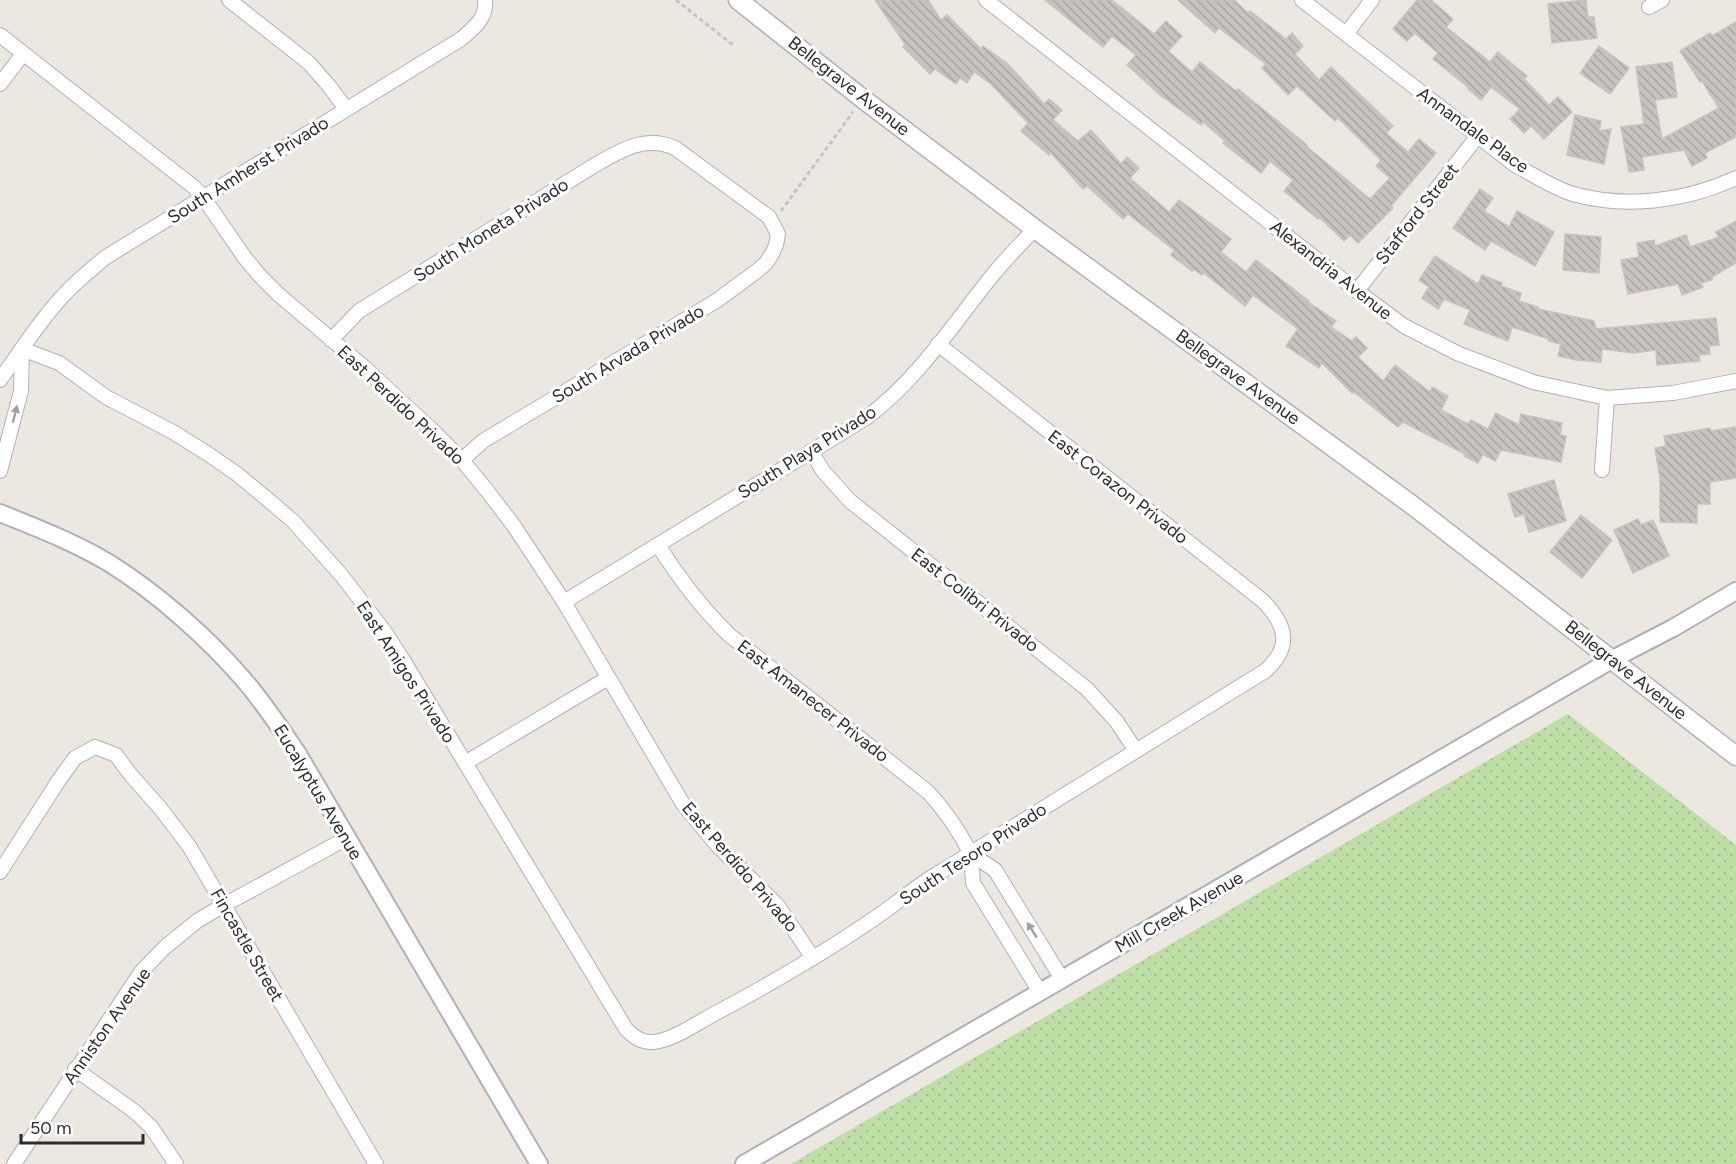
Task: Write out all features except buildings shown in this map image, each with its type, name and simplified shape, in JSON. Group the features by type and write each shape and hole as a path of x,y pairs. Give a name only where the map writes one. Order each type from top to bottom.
{"main road":[{"name":"Bellegrave Avenue","path":"741,1 863,99 1035,229 1412,505 1736,756"}],"street":[{"path":"229,0 309,63 346,110"},
{"name":"Alexandria Avenue","path":"986,0 1357,291 1404,326 1459,354 1533,382 1606,398 1673,393 1736,381"},
{"name":"Annandale Place","path":"1302,0 1515,165 1571,194 1595,199 1624,201 1675,198 1736,178"},
{"path":"1346,34 1372,0"},
{"path":"1649,7 1662,0"},
{"name":"South Amherst Privado","path":"0,380 41,322 62,297 106,257 461,39 478,24 484,15 486,3"},
{"name":"East Perdido Privado","path":"0,35 184,178 203,197 245,258 261,277 398,398 462,460 514,526 564,602 683,804 716,844 778,906 813,958"},
{"path":"0,84 23,54"},
{"name":"Stafford Street","path":"1357,291 1478,137"},
{"name":"South Moneta Privado","path":"331,340 359,311 604,160 631,146 648,142 663,142 687,156 751,205 761,210 775,228"},
{"name":"South Arvada Privado","path":"462,460 483,441 737,287 766,263 777,245 775,228"},
{"name":"South Playa Privado","path":"564,602 883,406 912,376 993,274 1035,229"},
{"name":"East Corazon Privado","path":"938,344 1263,602 1278,619 1284,639"},
{"path":"0,471 21,391 22,349"},
{"name":"East Amigos Privado","path":"22,349 59,363 106,397 173,432 237,474 293,521 342,576 385,632 626,1029 633,1037 642,1041"},
{"path":"1602,470 1606,398"},
{"name":"East Colibri Privado","path":"811,451 823,471 850,501 1087,689 1117,722 1136,751"},
{"name":"Eucalyptus Avenue","path":"0,513 58,536 109,563 182,618 244,680 298,754 539,1164"},
{"name":"East Amanecer Privado","path":"657,545 692,593 728,634 928,792 940,805 955,825 971,854 973,884 1040,992"},
{"name":"Mill Creek Avenue","path":"744,1164 1613,659 1673,628 1736,591"},
{"name":"South Tesoro Privado","path":"642,1041 652,1042 677,1033 813,958 887,910 918,886 1265,672 1278,657 1284,639"},
{"path":"465,763 608,678"},
{"name":"Fincastle Street","path":"0,872 75,758 95,747 116,755 189,846 376,1164"},
{"name":"Anniston Avenue","path":"14,1164 141,972 164,948 197,921 347,838"},
{"name":"East Amanecer Privado","path":"971,854 995,870 1062,979"},
{"path":"75,1069 134,1111 151,1127 176,1164"}],"path":[{"path":"676,0 733,45"},
{"path":"775,228 863,99"}],"green space":[{"path":"1568,714 1736,845 1736,1164 791,1164"}]}
